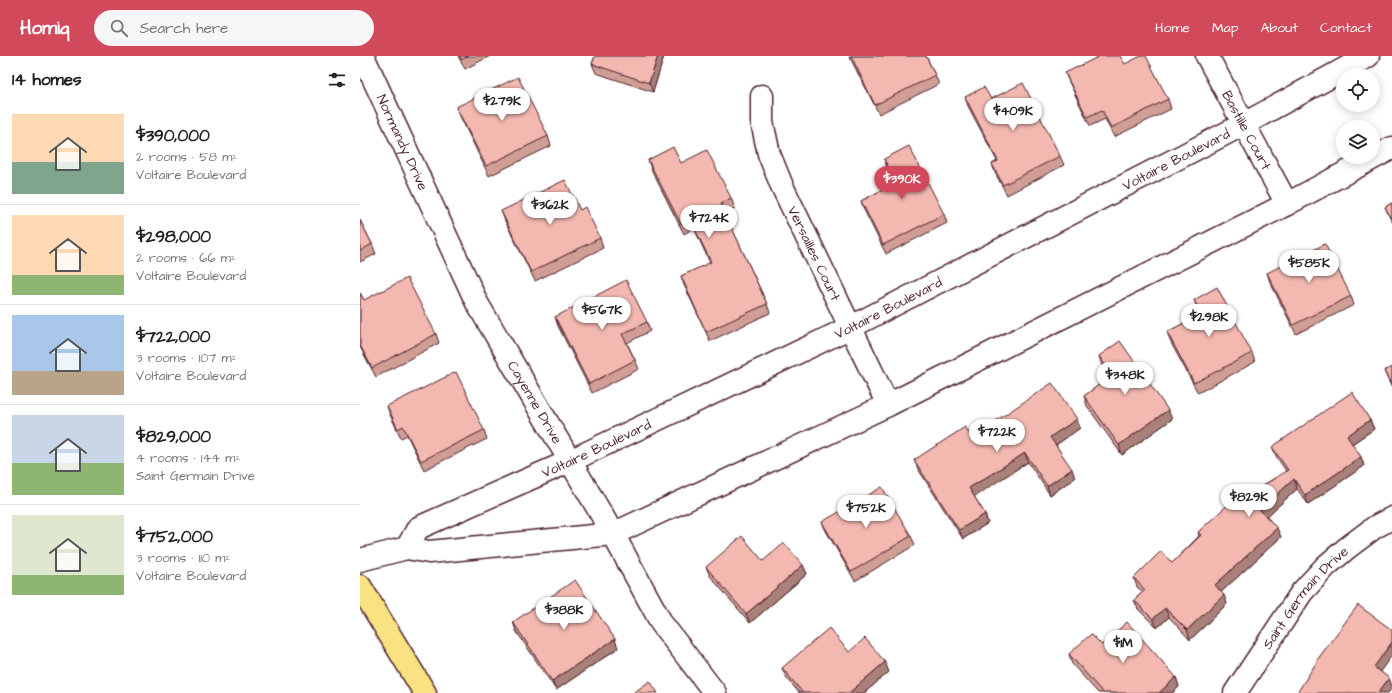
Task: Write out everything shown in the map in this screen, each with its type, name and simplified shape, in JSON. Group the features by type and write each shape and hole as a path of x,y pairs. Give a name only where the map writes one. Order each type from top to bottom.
{"main road":[{"path":"360,586 425,693"}],"street":[{"name":"Normandy Drive","path":"363,56 433,206"},
{"name":"Bastille Court","path":"1207,56 1286,204"},
{"name":"Voltaire Boulevard","path":"407,548 418,528 570,460 851,327 1244,124 1368,56"},
{"name":"Versailles Court","path":"762,96 762,122 769,154 782,186 888,405"},
{"path":"360,560 407,548 429,552 613,534 888,405 1286,204 1392,148"},
{"name":"Cayenne Drive","path":"433,206 477,303 613,534 662,624 715,693"},
{"name":"Saint Germain Drive","path":"1235,693 1302,592 1326,566 1347,548 1375,527 1392,518"}],"building":[{"path":"460,56 468,56 461,60"},
{"path":"595,56 658,56 649,83 592,64"},
{"path":"851,56 926,56 935,75 875,105"},
{"path":"1100,56 1120,56 1125,64 1141,56 1146,56 1168,99 1111,128 1102,110 1087,117 1065,73"},
{"path":"518,77 548,136 486,166 456,107"},
{"path":"1023,83 1060,156 1003,185 992,164 998,161 965,97 984,87 991,99"},
{"path":"909,146 944,214 883,245 861,201 896,183 884,159"},
{"path":"673,147 681,163 707,150 731,198 721,204 767,304 706,332 681,276 711,262 690,219 681,224 648,160"},
{"path":"565,180 580,210 585,207 600,238 531,272 501,211"},
{"path":"1392,203 1392,220 1385,207"},
{"path":"360,220 372,244 360,251"},
{"path":"1325,244 1351,296 1293,325 1267,273"},
{"path":"407,278 436,334 372,368 360,345 360,293 364,300"},
{"path":"626,280 647,322 622,334 635,360 589,384 555,317"},
{"path":"1217,287 1252,353 1194,383 1167,332 1201,314 1194,300"},
{"path":"1120,341 1168,410 1119,445 1084,396 1112,375 1099,356"},
{"path":"1392,367 1392,386 1384,371"},
{"path":"456,372 484,430 421,461 403,426 398,429 387,406"},
{"path":"1052,383 1077,419 1050,437 1072,469 1047,486 1025,453 969,488 985,514 959,530 914,460 965,427 972,437"},
{"path":"1352,392 1370,420 1347,436 1361,457 1305,495 1294,479 1260,510 1277,528 1215,585 1224,595 1187,630 1165,608 1153,619 1134,600 1145,590 1134,578 1161,551 1172,563 1201,535 1198,532 1233,500 1235,503 1288,470 1272,447"},
{"path":"882,487 911,536 851,572 822,522"},
{"path":"742,536 763,561 784,543 803,565 746,614 706,567"},
{"path":"575,580 615,639 552,681 513,622"},
{"path":"1358,605 1392,630 1392,642 1374,667 1389,678 1378,693 1297,693 1317,660"},
{"path":"1127,622 1176,677 1159,693 1103,693 1069,654 1091,634 1102,645"},
{"path":"829,628 849,652 865,638 885,662 849,693 803,693 782,668"},
{"path":"650,681 658,693 633,693"}]}
